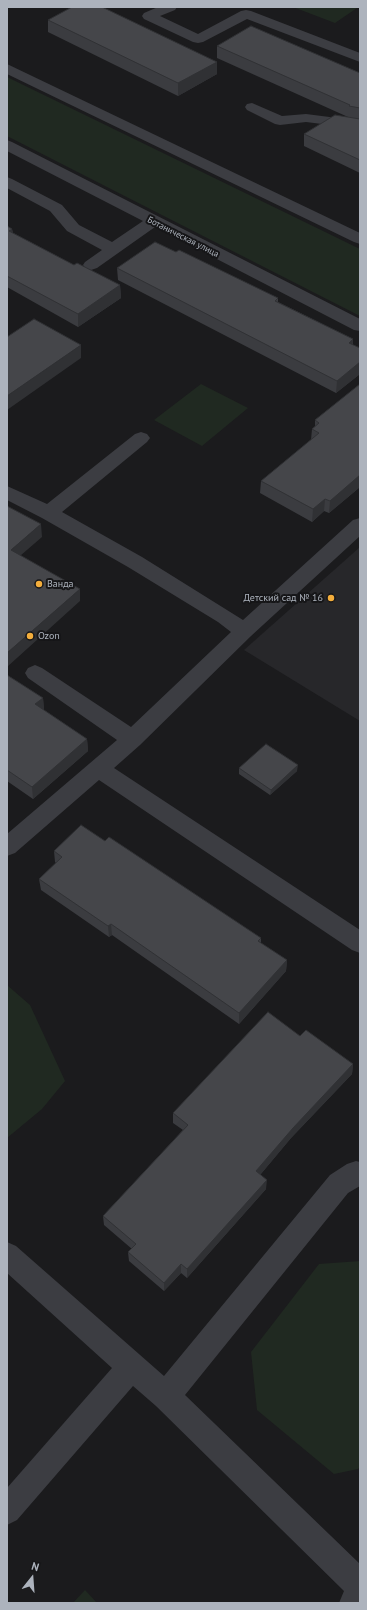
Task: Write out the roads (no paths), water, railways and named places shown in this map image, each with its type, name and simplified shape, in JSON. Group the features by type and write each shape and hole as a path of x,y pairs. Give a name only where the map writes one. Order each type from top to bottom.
{"street":[{"path":"170,7 149,16 198,39 246,14 360,58"},
{"path":"7,68 360,239"},
{"path":"252,107 280,121 306,118 348,122 360,127"},
{"name":"Ботаническая улица","path":"7,145 360,326"},
{"path":"7,182 56,208 73,228 113,249"},
{"path":"90,265 153,221"},
{"path":"49,513 141,438"},
{"path":"7,492 49,513 148,569 225,616 244,631"},
{"path":"7,847 132,739 244,631 360,525"},
{"path":"35,672 132,739"},
{"path":"99,769 360,943"},
{"path":"166,1396 338,1184 356,1173 360,1174"},
{"path":"7,1255 131,1367 166,1396 360,1585"},
{"path":"7,1510 131,1367"},
{"path":"354,1603 360,1594"}],"place":[{"name":"Ванда","path":"39,584"},
{"name":"Детский сад № 16","path":"331,598"},
{"name":"Ozon","path":"30,636"}]}
